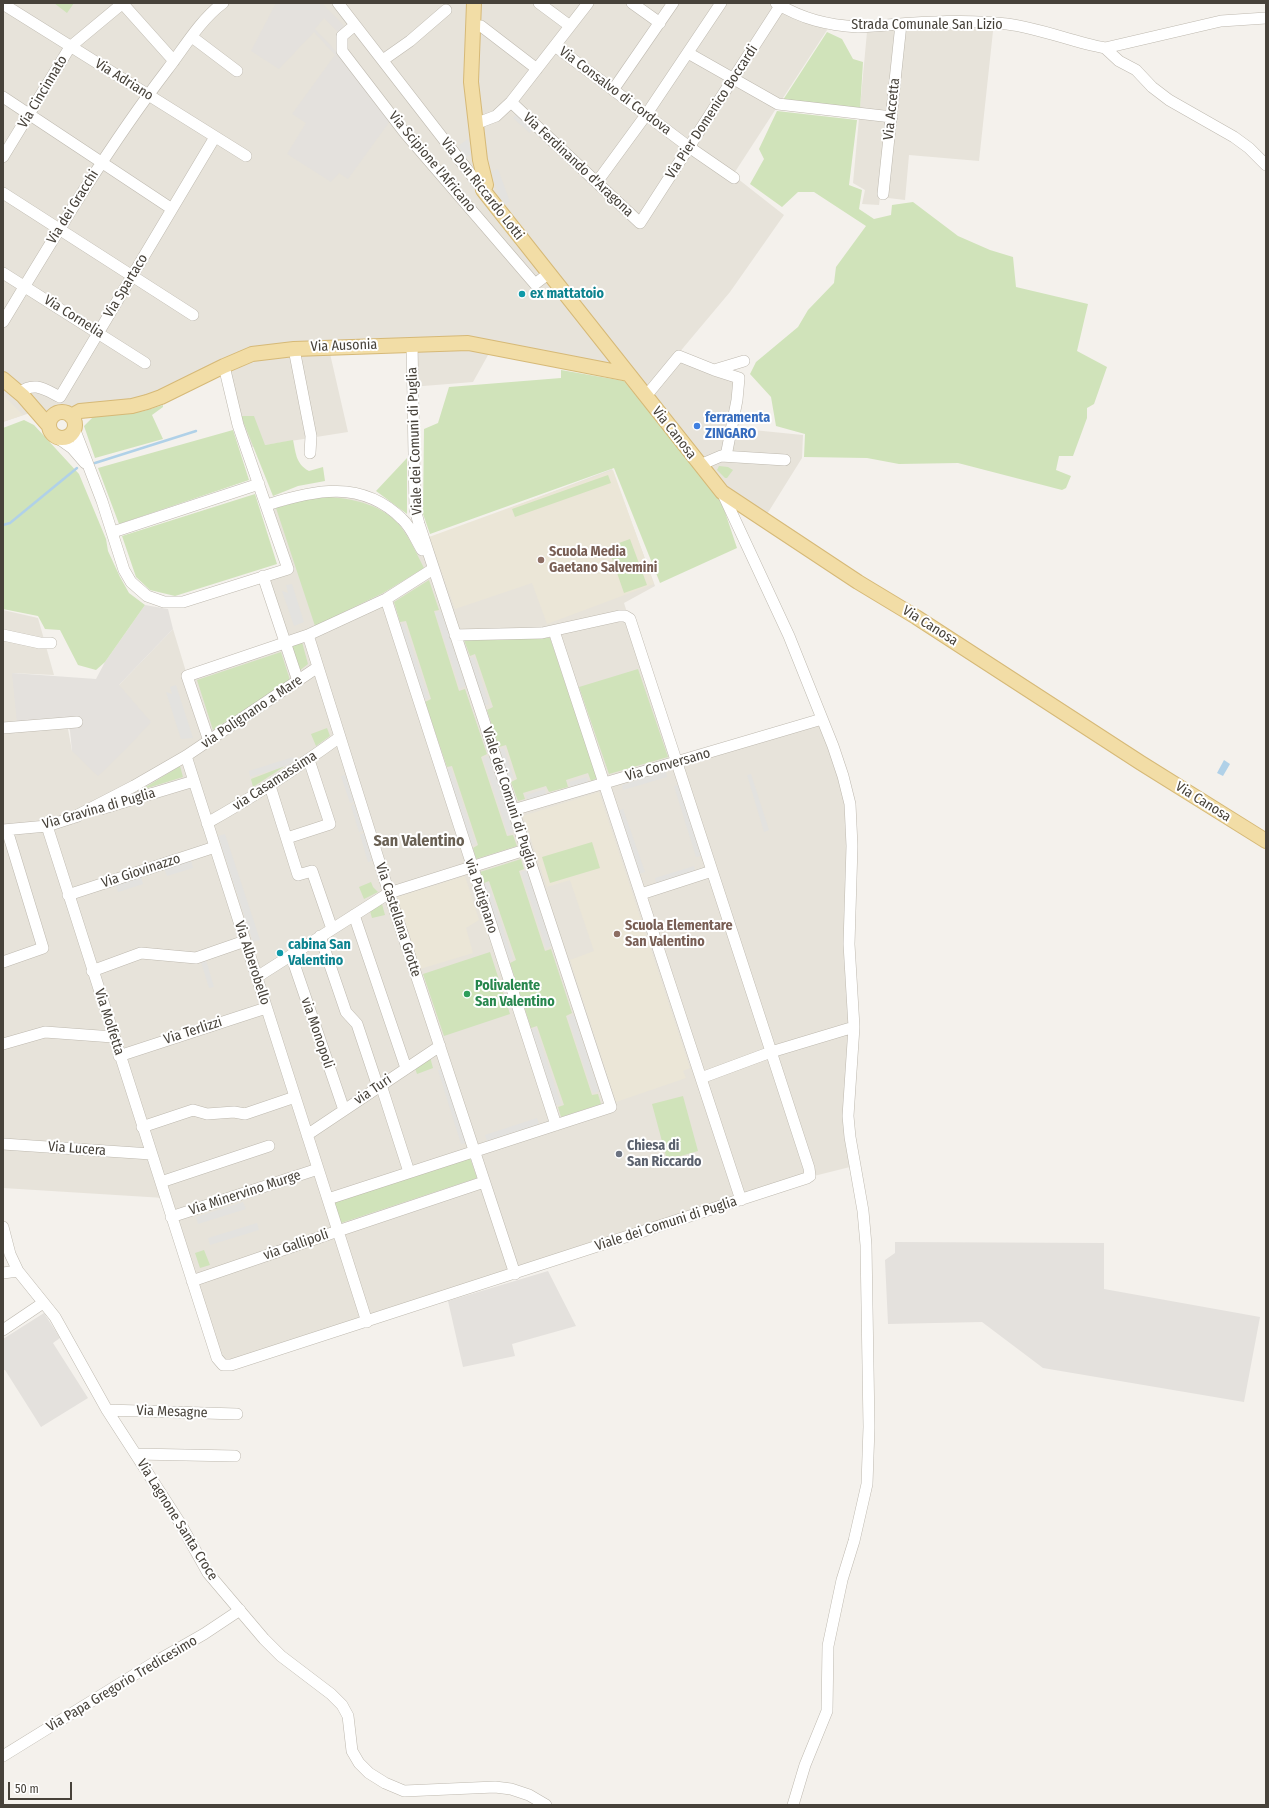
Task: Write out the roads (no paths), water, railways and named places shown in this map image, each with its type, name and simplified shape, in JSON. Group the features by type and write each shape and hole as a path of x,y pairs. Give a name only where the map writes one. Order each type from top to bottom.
{"main road":[{"path":"474,3 471,82 480,160 486,185 483,190"},
{"path":"475,118 481,78 482,3"},
{"name":"Via Don Riccardo Lotti","path":"483,190 628,374"},
{"name":"Via Ausonia","path":"72,422 80,411 147,402 190,384 224,366 252,354 294,348 468,343 628,374"},
{"name":"Via Canosa","path":"628,374 722,492 858,582 916,617 1148,767 1266,841"},
{"path":"3,379 52,420"},
{"path":"63,412 72,422 70,435 58,438 52,434 52,420 63,412"}],"street":[{"path":"123,3 174,61"},
{"name":"Via Cincinnato","path":"3,157 70,47 123,3"},
{"name":"Via Don Riccardo Lotti","path":"338,3 483,190"},
{"path":"539,3 570,26"},
{"path":"475,118 496,116 511,102 588,3"},
{"path":"632,3 660,23"},
{"path":"613,90 673,3"},
{"name":"Strada Comunale San Lizio","path":"778,4 798,15 838,26 858,27 901,24 984,22 1009,24 1105,48"},
{"name":"Via Pier Domenico Boccardi","path":"644,218 778,4"},
{"name":"Via dei Gracchi","path":"3,322 101,162 148,95 216,5"},
{"path":"597,182 646,115 688,53 717,5"},
{"name":"Via Adriano","path":"4,7 246,156"},
{"path":"383,60 410,41 446,10"},
{"path":"1105,48 1221,21 1266,18"},
{"name":"Via Accetta","path":"883,194 901,24"},
{"name":"Via Scipione l'Africano","path":"355,25 342,36 342,51 400,126 535,284 548,274"},
{"path":"481,26 537,69"},
{"path":"192,37 237,71"},
{"name":"Via Consalvo di Cordova","path":"555,46 689,147 734,178"},
{"path":"1105,48 1119,61 1136,70 1152,87 1169,100 1234,137 1249,148 1266,165"},
{"path":"688,53 778,104 892,117"},
{"path":"3,97 172,209"},
{"name":"Via Ferdinando d'Aragona","path":"511,102 640,223 644,218"},
{"name":"Via Spartaco","path":"21,395 26,388 38,387 60,397 215,137"},
{"path":"3,193 193,315"},
{"name":"Via Cornelia","path":"3,272 145,363"},
{"name":"Viale dei Comuni di Puglia","path":"328,1199 474,1150 611,1107 433,569 416,509 412,344"},
{"path":"294,348 311,436 310,453"},
{"path":"646,396 679,356 739,378 737,400 726,456"},
{"path":"714,370 744,361"},
{"path":"72,422 113,532 124,570 131,582 141,592 158,601 171,603 184,602 288,569 238,425 224,366"},
{"path":"58,438 72,448 89,468"},
{"path":"700,465 721,456 785,460"},
{"path":"113,532 259,484"},
{"path":"209,741 187,676 308,635 386,600 433,569 409,526 402,518 373,499 341,491 325,490 309,492 267,505"},
{"path":"722,492 790,636 843,776 850,804 852,846 849,944 854,1027 848,1116 850,1137 863,1211 866,1244 869,1427 867,1484 854,1541 842,1580 828,1646 827,1712 805,1765 793,1805"},
{"path":"263,576 298,681"},
{"name":"via Putignano","path":"386,600 556,1125"},
{"path":"455,635 554,631 619,616 626,616 630,619 771,1052"},
{"path":"554,631 741,1200"},
{"path":"3,635 40,643 51,643"},
{"name":"Via Castellana Grotte","path":"308,635 389,892 484,1182"},
{"name":"via Polignano a Mare","path":"72,818 134,786 186,756 318,667"},
{"name":"Via Conversano","path":"513,810 822,719"},
{"path":"3,728 77,722"},
{"name":"via Casamassima","path":"207,823 270,786 309,760 340,736"},
{"name":"Via Alberobello","path":"186,756 318,1169"},
{"path":"287,838 330,824 309,760"},
{"name":"Via Gravina di Puglia","path":"5,830 47,826 194,781"},
{"path":"270,786 298,875 312,871 332,929"},
{"name":"Via Molfetta","path":"47,826 171,1217"},
{"path":"3,962 43,948 5,830"},
{"name":"Via Giovinazzo","path":"68,894 215,847"},
{"path":"256,978 389,892 526,850"},
{"path":"640,894 712,871"},
{"path":"354,915 406,1068"},
{"path":"320,936 346,1012 357,1024 409,1172"},
{"path":"92,971 141,953 196,958 245,941"},
{"name":"via Monopoli","path":"291,955 344,1110"},
{"name":"Via Terlizzi","path":"119,1056 266,1008"},
{"path":"701,1078 771,1052 854,1027"},
{"path":"3,1044 45,1032 113,1037"},
{"name":"via Turi","path":"307,1135 440,1046"},
{"name":"Viale dei Comuni di Puglia","path":"192,1281 217,1358 222,1365 227,1366 367,1322 807,1178 810,1176 809,1168 771,1052"},
{"path":"142,1126 193,1110 208,1114 234,1112 245,1114 295,1098"},
{"name":"Via Lucera","path":"3,1144 151,1154"},
{"path":"161,1182 269,1146"},
{"name":"via Gallipoli","path":"192,1281 338,1231 318,1169"},
{"name":"Via Minervino Murge","path":"171,1217 318,1169"},
{"path":"367,1322 338,1231 484,1182 515,1274"},
{"path":"171,1217 192,1281"},
{"name":"Via Lagnone Santa Croce","path":"3,1227 10,1254 18,1271 55,1317 107,1410 180,1522 208,1573 264,1639 281,1656 331,1694 342,1705 348,1716 352,1751 359,1763 369,1773 404,1792 495,1787 511,1789 529,1794 546,1805"},
{"path":"3,1273 18,1271"},
{"path":"3,1330 43,1303"},
{"name":"Via Mesagne","path":"107,1410 237,1414"},
{"path":"136,1454 235,1456"},
{"name":"Via Papa Gregorio Tredicesimo","path":"3,1756 155,1662 204,1634 240,1610"}],"water":[{"path":"1224,760 1230,764 1223,776 1217,773"}],"waterway":[{"path":"95,463 196,431"},
{"path":"3,525 10,523 77,468"}],"place":[{"name":"ex mattatoio","path":"522,294"},
{"name":"ferramenta ZINGARO","path":"697,426"},
{"name":"Scuola Media Gaetano Salvemini","path":"541,560"},
{"name":"Scuola Elementare San Valentino","path":"617,934"},
{"name":"cabina San Valentino","path":"280,953"},
{"name":"Polivalente San Valentino","path":"467,994"},
{"name":"Chiesa di San Riccardo","path":"619,1154"}],"district":[{"name":"San Valentino","path":"419,842"}]}
